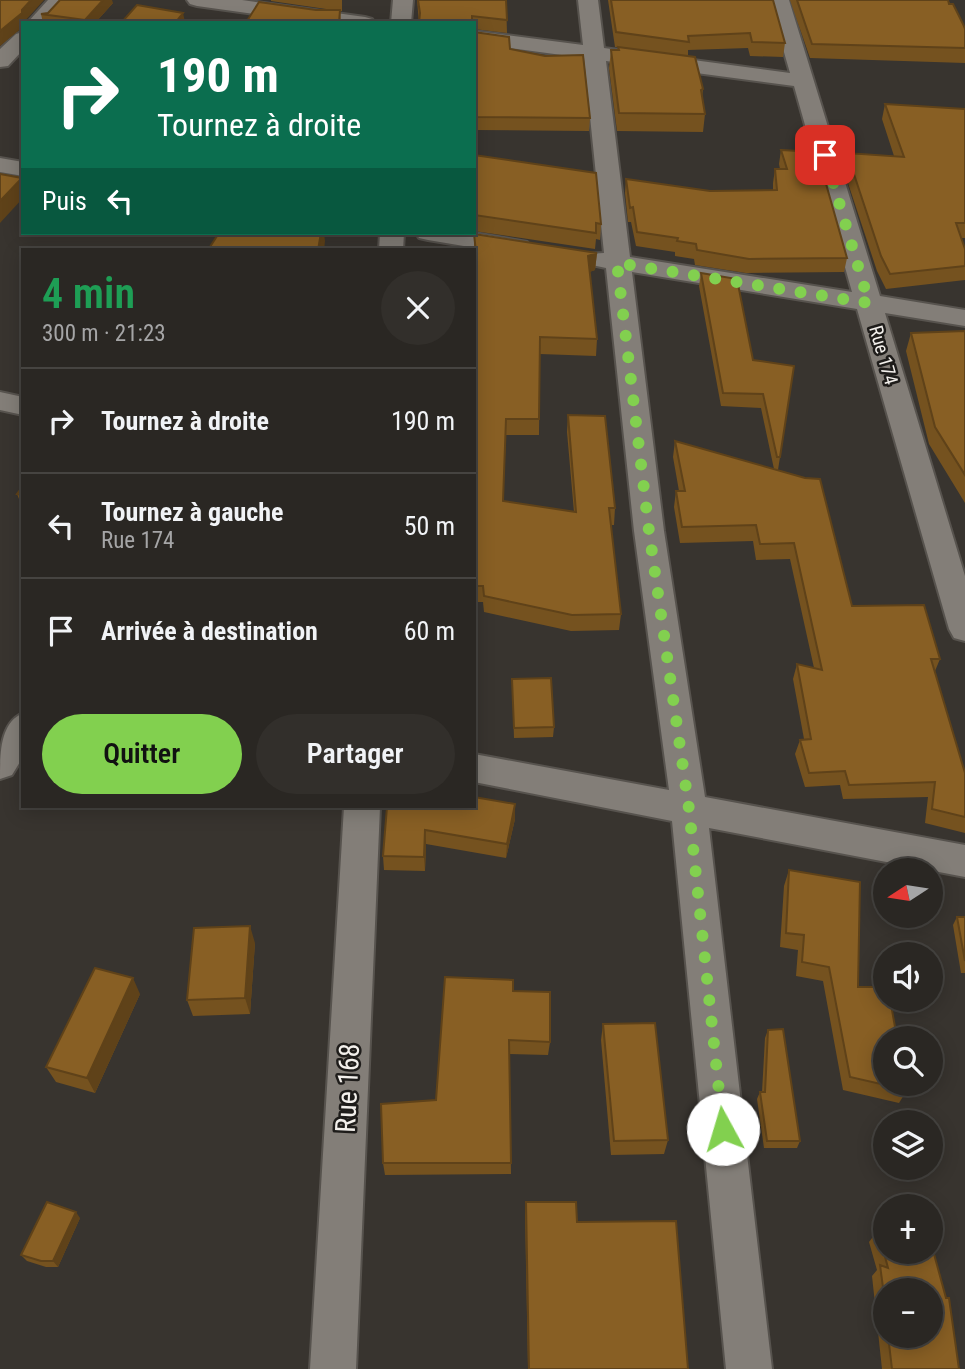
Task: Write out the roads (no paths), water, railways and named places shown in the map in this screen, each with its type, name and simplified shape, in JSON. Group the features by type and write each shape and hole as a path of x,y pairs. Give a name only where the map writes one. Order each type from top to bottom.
{"street":[{"path":"39,21 60,0"},
{"path":"197,0 350,21"},
{"path":"401,21 402,0"},
{"path":"588,0 649,531 689,809 749,1369"},
{"name":"Rue 174","path":"779,0 965,629"},
{"path":"476,37 803,81"},
{"path":"0,61 21,40"},
{"path":"0,165 21,169"},
{"path":"441,235 536,250"},
{"path":"577,256 965,318"},
{"path":"0,401 21,406"},
{"path":"0,765 21,730"},
{"path":"476,768 965,861"},
{"name":"Rue 168","path":"333,1369 362,808"}]}
